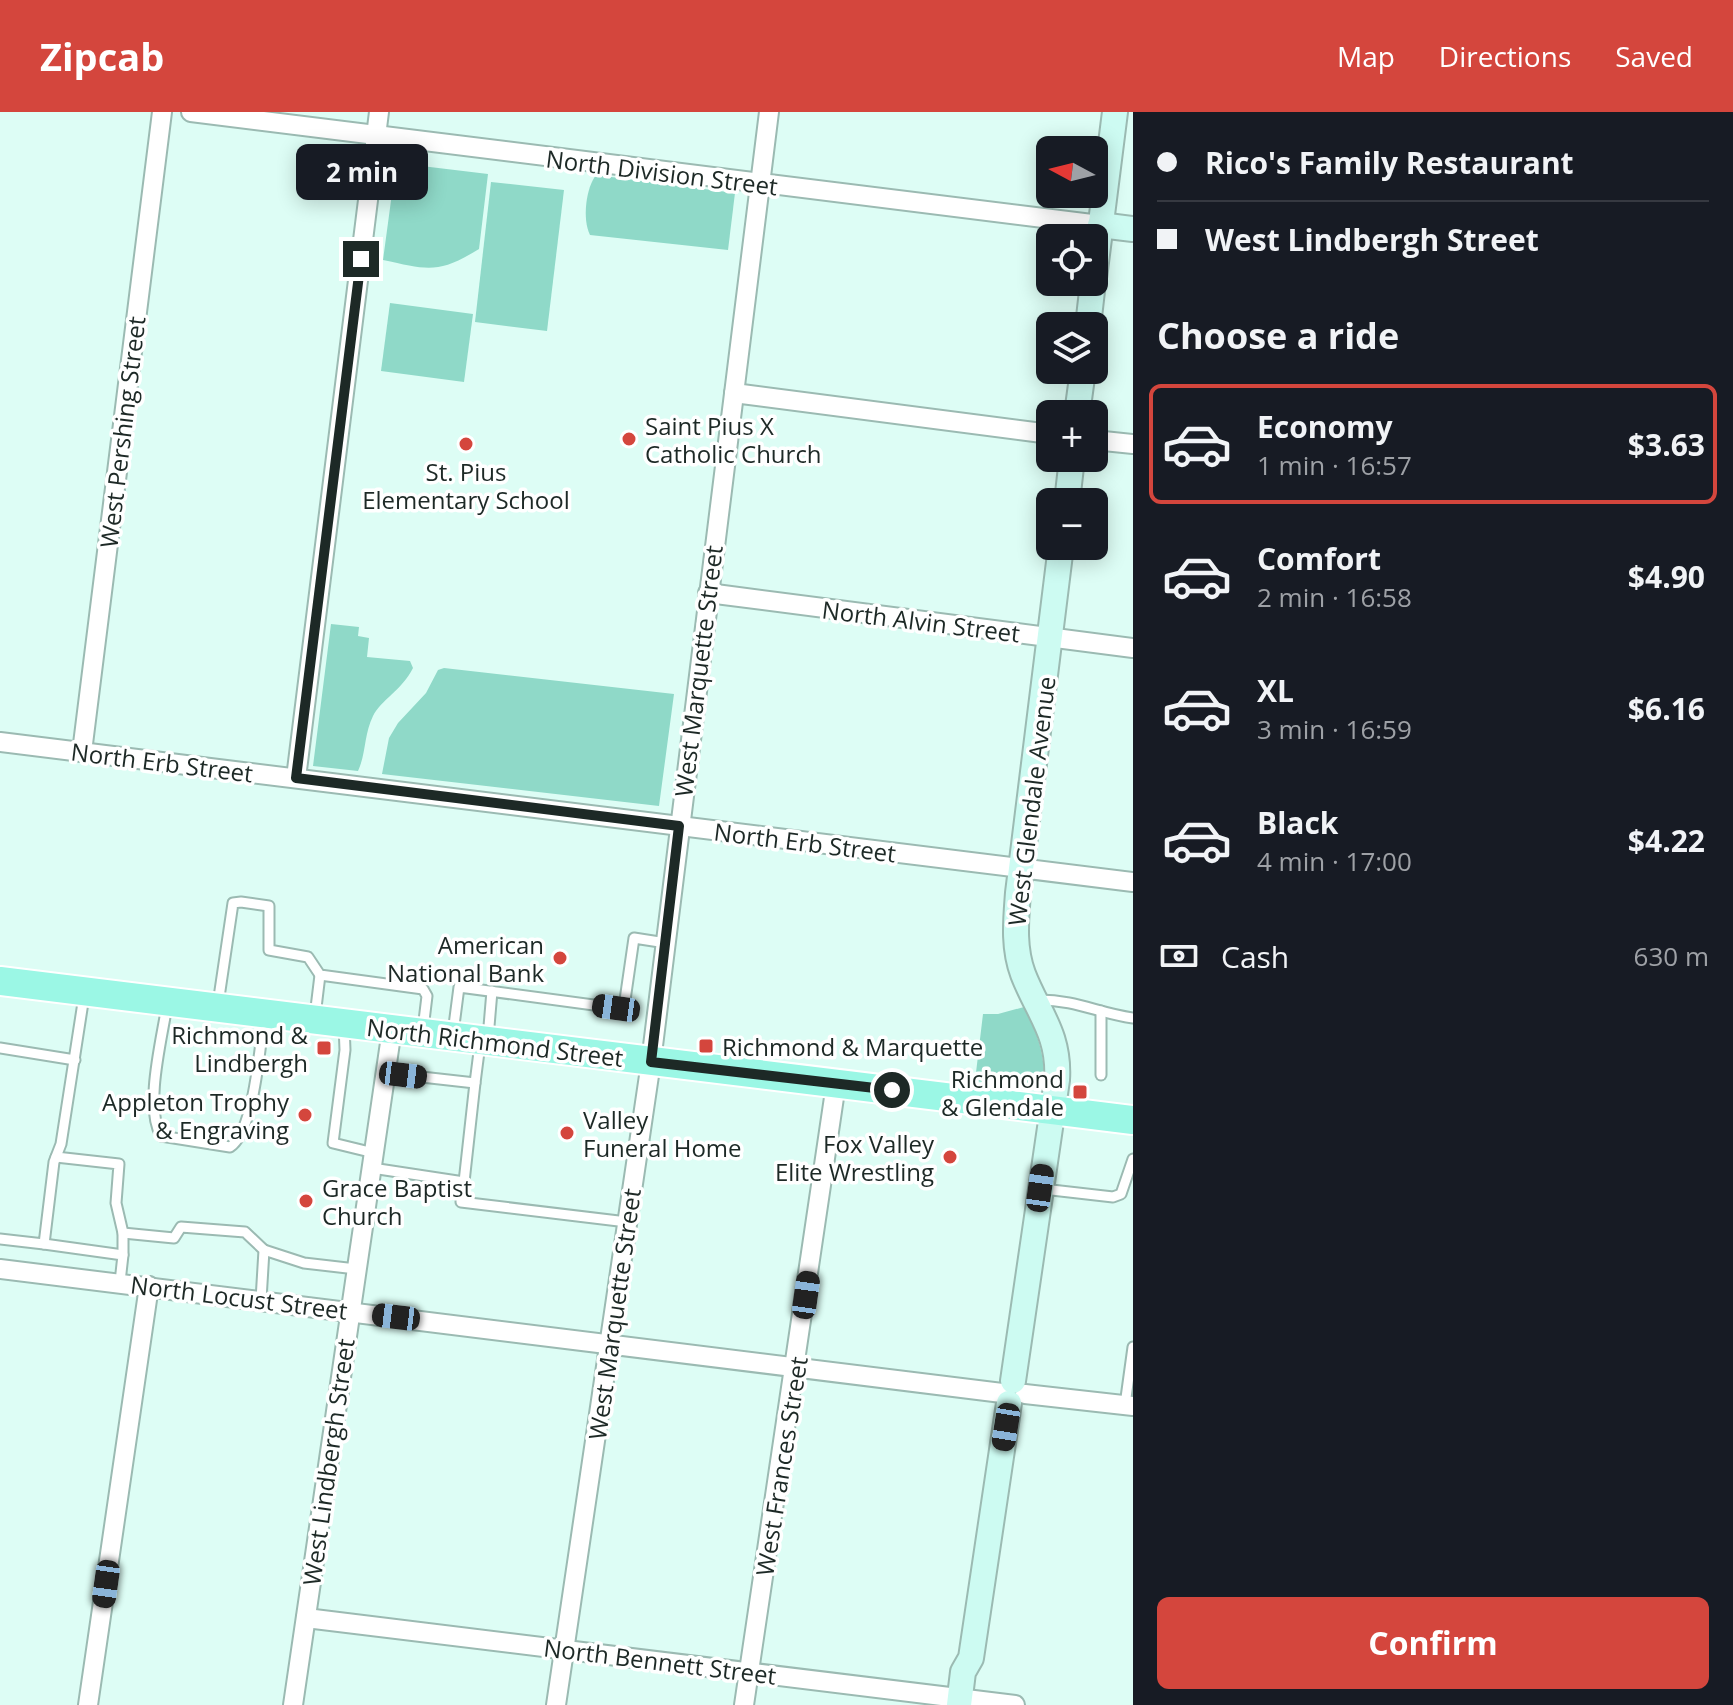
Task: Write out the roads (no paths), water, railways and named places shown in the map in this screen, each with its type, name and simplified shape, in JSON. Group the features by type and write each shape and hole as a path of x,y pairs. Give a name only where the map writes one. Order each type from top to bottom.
{"main road":[{"name":"North Richmond Street","path":"0,981 1133,1120"}],"street":[{"name":"West Pershing Street","path":"82,752 162,112"},
{"name":"North Division Street","path":"191,112 1092,224"},
{"path":"296,778 379,112"},
{"name":"West Marquette Street","path":"556,1705 651,1062 769,112"},
{"path":"1100,224 1115,112"},
{"name":"North Division Street","path":"1108,226 1133,229"},
{"path":"734,393 1036,432"},
{"path":"1108,441 1133,444"},
{"name":"West Glendale Avenue","path":"965,1702 963,1672 971,1658 1057,1080 1057,1057 1052,1037 1022,973 1015,939 1059,560"},
{"name":"North Alvin Street","path":"708,593 1133,648"},
{"name":"North Erb Street","path":"0,742 1133,882"},
{"name":"West Lindbergh Street","path":"293,1705 392,1029"},
{"name":"West Frances Street","path":"744,1705 836,1084"},
{"name":"North Locust Street","path":"0,1269 1129,1406"},
{"path":"88,1705 149,1286"},
{"name":"North Bennett Street","path":"306,1618 749,1672 965,1702 1015,1705"}],"lane":[{"path":"218,1008 233,903 241,902 269,906 269,950 308,957 320,975 314,1019"},
{"path":"627,1222 461,1202 475,1083 473,1039 459,987 616,1008 625,1000 634,938 666,943"},
{"path":"320,975 423,989 427,996 422,1033"},
{"path":"44,1244 85,991"},
{"path":"473,1039 492,991"},
{"path":"168,1001 154,1101 155,1125 161,1136 230,1147 239,1141 248,1123 265,1013"},
{"path":"1036,1001 1080,1003 1133,1018"},
{"path":"1101,1011 1101,1075"},
{"path":"343,1023 345,1050 333,1143 373,1161 464,1182"},
{"path":"0,1048 75,1060"},
{"path":"386,1073 475,1083"},
{"path":"56,1157 119,1164 116,1203 123,1233 120,1282"},
{"path":"1040,1188 1113,1197 1121,1194 1133,1159"},
{"path":"123,1233 174,1238 181,1227 245,1232 264,1250 304,1263 356,1269"},
{"path":"0,1239 123,1255"},
{"path":"261,1300 264,1250"},
{"path":"1129,1406 1133,1347"}],"place":[{"name":"Saint Pius X Catholic Church","path":"629,439"},
{"name":"St. Pius Elementary School","path":"466,444"},
{"name":"American National Bank","path":"560,958"},
{"name":"Richmond & Marquette","path":"706,1046"},
{"name":"Richmond & Lindbergh","path":"324,1048"},
{"name":"Richmond & Glendale","path":"1080,1092"},
{"name":"Appleton Trophy & Engraving","path":"305,1115"},
{"name":"Valley Funeral Home","path":"567,1133"},
{"name":"Fox Valley Elite Wrestling","path":"950,1157"},
{"name":"Grace Baptist Church","path":"306,1201"}]}
